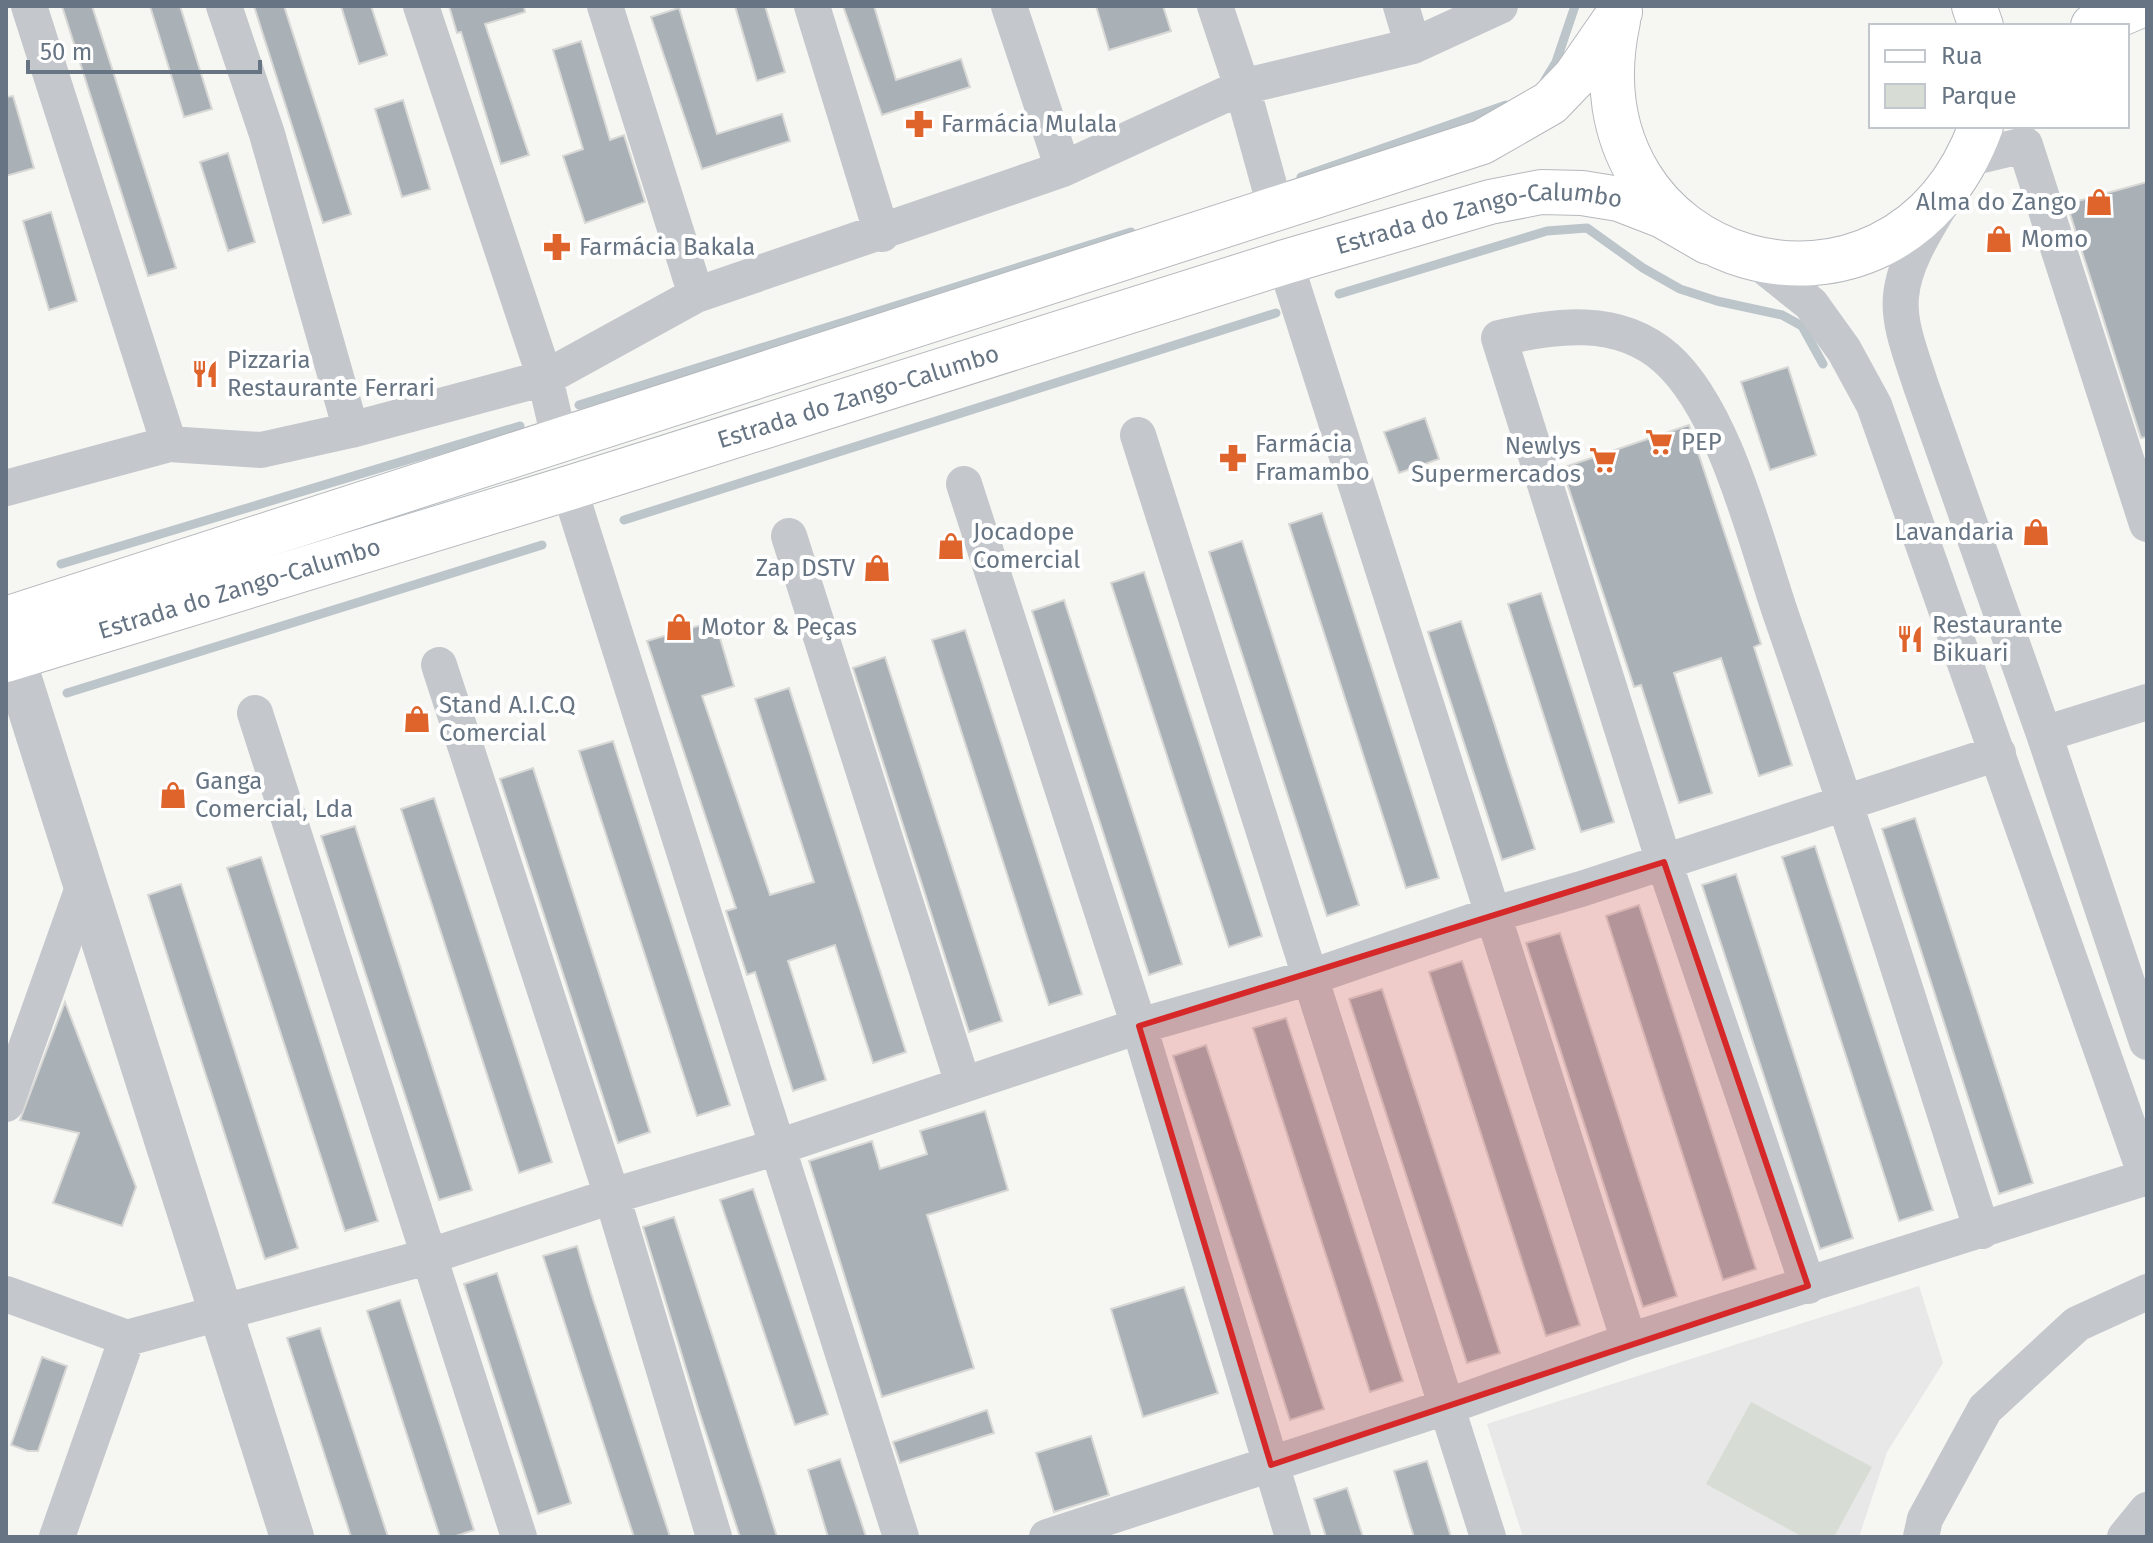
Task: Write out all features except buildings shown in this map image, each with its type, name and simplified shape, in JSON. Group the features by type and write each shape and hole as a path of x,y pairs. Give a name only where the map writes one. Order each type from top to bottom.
{"main road":[{"path":"2098,24 2139,6"},
{"path":"1622,9 1611,69 1611,97 1621,139 1640,178 1668,212 1708,242 1756,260 1811,265 1866,253 1909,228 1946,195 1976,142"},
{"name":"Estrada do Zango-Calumbo","path":"8,645 559,438 1482,142 1550,103 1575,77 1622,9"},
{"name":"Estrada do Zango-Calumbo","path":"8,645 569,488 1438,216 1541,192 1582,193 1619,199 1663,216 1708,242"}],"street":[{"path":"29,6 169,444"},
{"path":"224,6 267,134 351,430"},
{"path":"421,6 545,378 559,438"},
{"path":"605,6 696,295"},
{"path":"812,6 882,234"},
{"path":"1009,6 1063,169"},
{"path":"1215,6 1242,87 1276,210"},
{"path":"1401,6 1413,46"},
{"path":"6,488 169,444 261,450 351,430 545,378 696,295 882,234 1063,169 1242,87 1413,46 1500,6"},
{"path":"1976,142 2025,145 2147,524"},
{"path":"1946,195 1917,245 1901,296 1905,330 1920,383 2044,734 2147,1042"},
{"path":"1047,1537 1093,1530 1629,1341 2146,1178 1874,405 1844,350 1811,304 1756,260"},
{"path":"1285,262 1629,1341"},
{"path":"1808,1286 1664,862 1499,338 1546,328 1593,327 1632,337 1665,357 1713,418 1846,802 1982,1231"},
{"path":"1138,435 1488,1537"},
{"path":"964,484 1139,1026 1293,1537"},
{"path":"569,488 901,1537"},
{"path":"789,536 963,1084"},
{"path":"8,645 292,1537"},
{"path":"439,665 612,1196 714,1537"},
{"path":"2044,734 2147,702"},
{"path":"255,713 519,1537"},
{"path":"6,1294 127,1338 222,1313 427,1257 612,1196 778,1147 1139,1026 1311,977 1491,915 1998,753"},
{"path":"6,1104 85,882"},
{"path":"1921,1537 1925,1519 1985,1409 2077,1324 2147,1292"},
{"path":"57,1537 127,1338"},
{"path":"2125,1537 2147,1510"}],"highlighted area":[{"path":"1664,862 1808,1286 1271,1465 1139,1026"}],"shaded area":[{"path":"1919,1286 1943,1363 1887,1452 1859,1537 1523,1537 1487,1424"}],"green space":[{"path":"1751,1402 1872,1467 1834,1537 1803,1537 1706,1484"}],"waterway":[{"path":"1545,80 1556,62 1575,6"},
{"path":"1301,177 1506,105"},
{"path":"1339,294 1547,231 1587,228 1643,268 1680,289 1717,301 1782,315 1802,326 1823,364"},
{"path":"579,405 1131,232"},
{"path":"624,520 1276,313"},
{"path":"61,564 520,426"},
{"path":"67,693 542,545"}],"place":[{"name":"Farmácia Mulala","path":"919,124"},
{"name":"Alma do Zango","path":"2099,202"},
{"name":"Momo","path":"1999,239"},
{"name":"Farmácia Bakala","path":"557,247"},
{"name":"Pizzaria Restaurante Ferrari","path":"205,374"},
{"name":"PEP","path":"1659,442"},
{"name":"Farmácia Framambo","path":"1233,458"},
{"name":"Newlys Supermercados","path":"1603,460"},
{"name":"Lavandaria","path":"2036,532"},
{"name":"Jocadope Comercial","path":"951,546"},
{"name":"Zap DSTV","path":"877,568"},
{"name":"Motor & Peças","path":"679,627"},
{"name":"Restaurante Bikuari","path":"1910,639"},
{"name":"Stand A.I.C.Q Comercial","path":"417,719"},
{"name":"Ganga Comercial, Lda","path":"173,795"}]}
